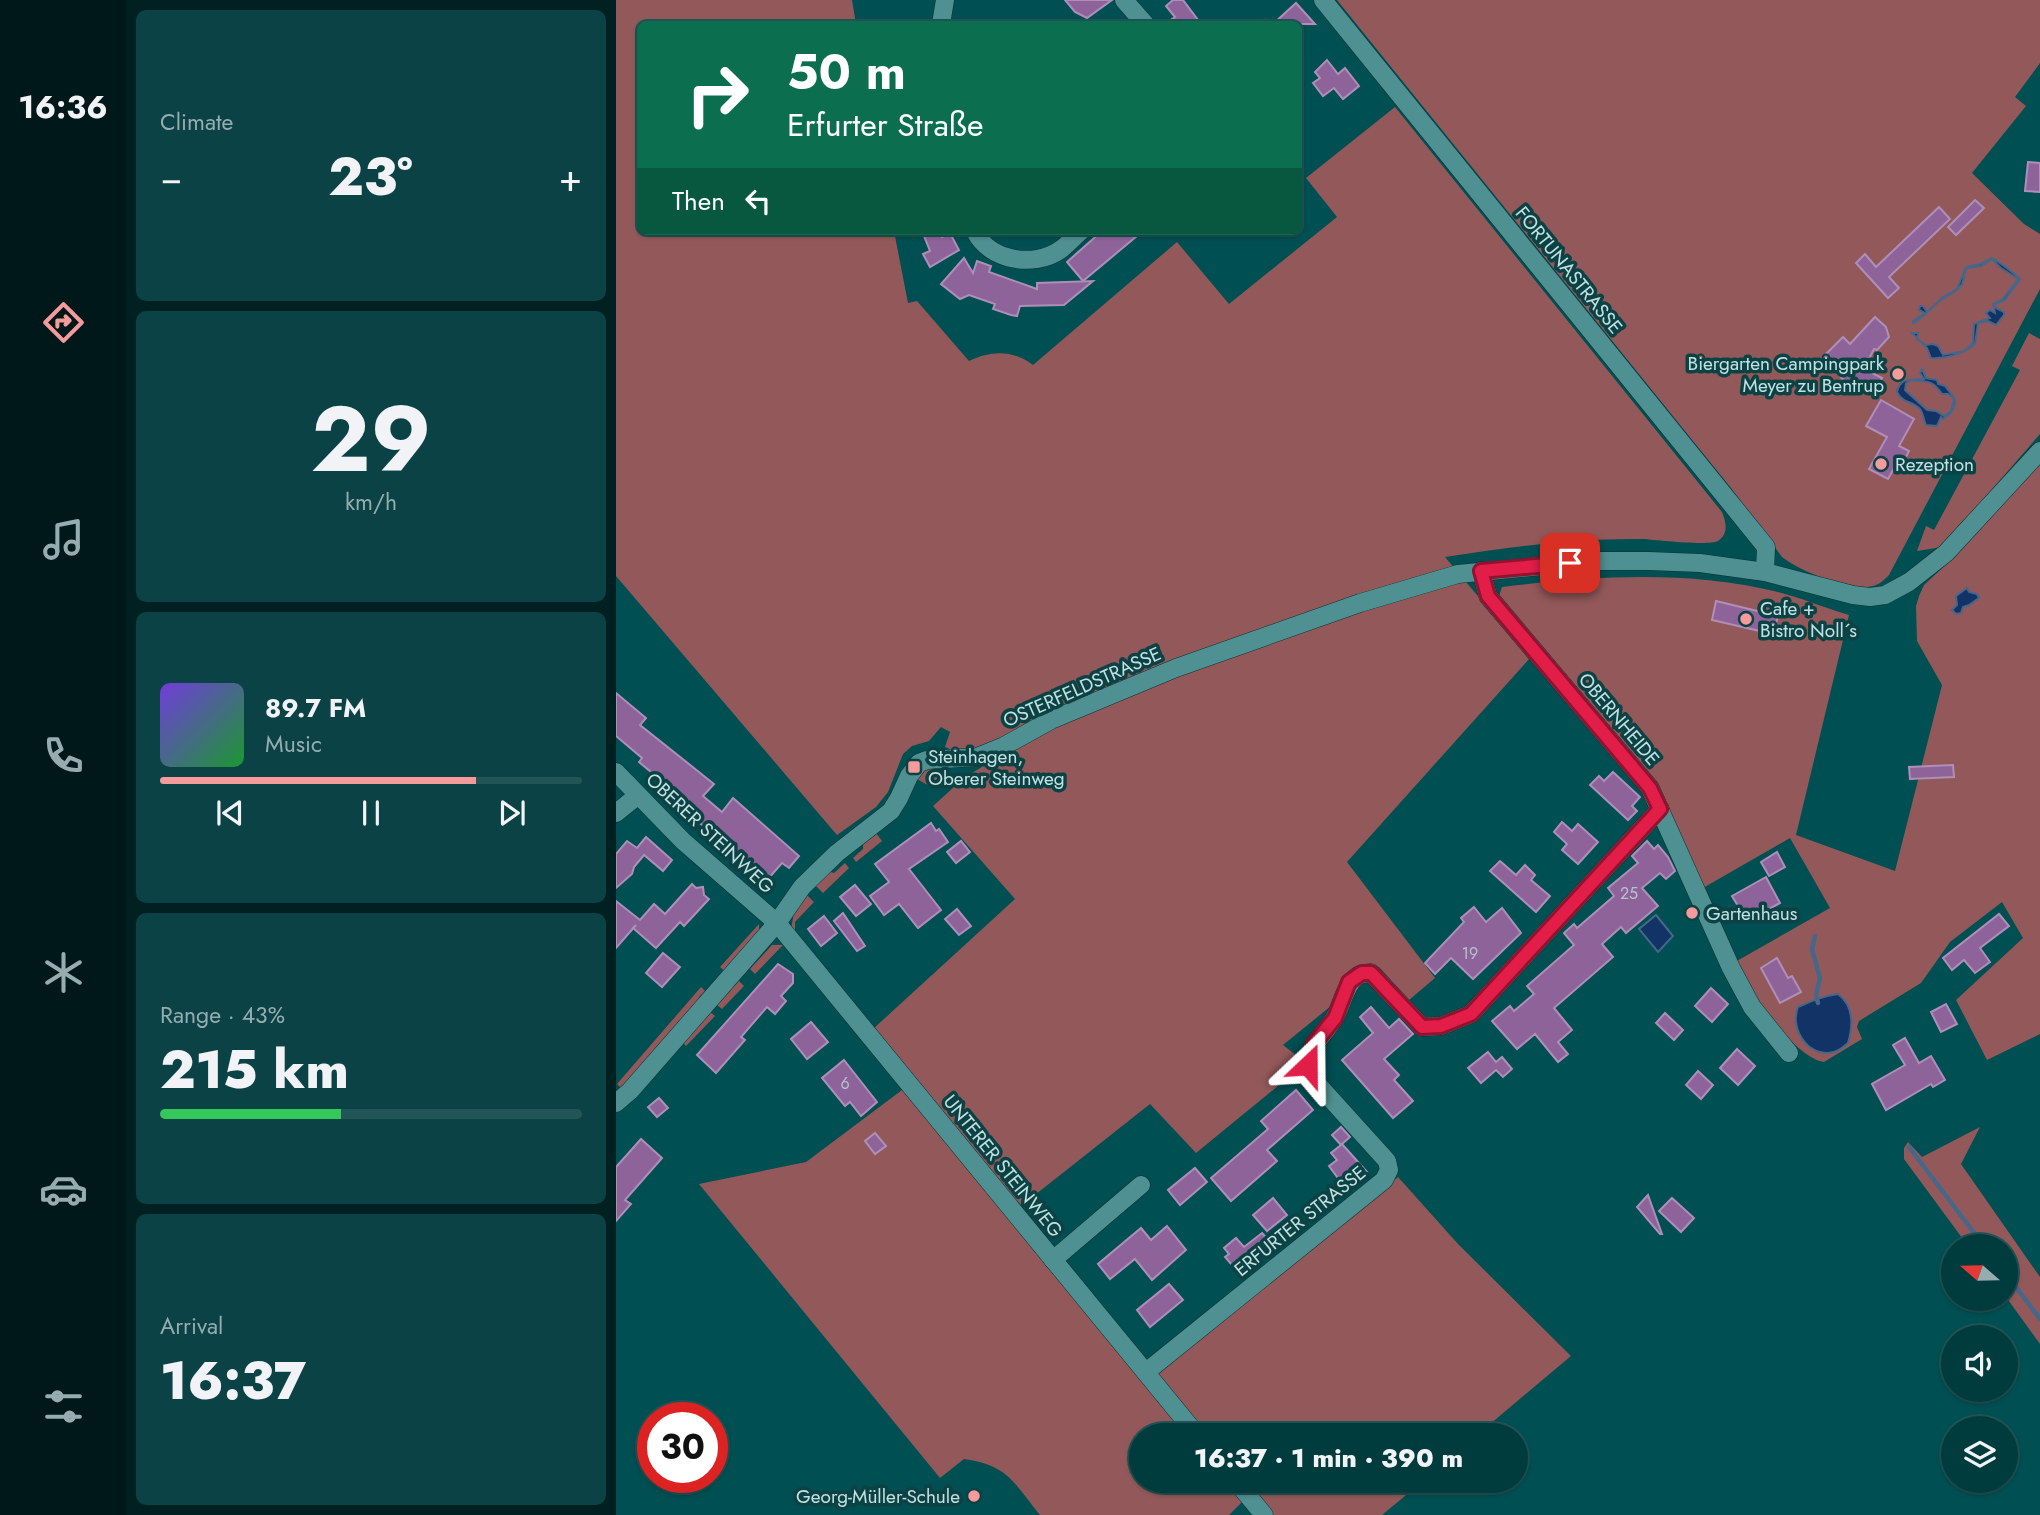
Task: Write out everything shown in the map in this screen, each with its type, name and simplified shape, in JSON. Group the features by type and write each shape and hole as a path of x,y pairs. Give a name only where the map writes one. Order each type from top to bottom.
{"street":[{"path":"942,21 945,0"},
{"path":"1124,0 1142,21"},
{"name":"FORTUNASTRASSE","path":"1323,0 1766,547 1765,572"},
{"path":"977,235 994,251 1013,259 1031,260 1059,251 1077,235"},
{"path":"1481,571 1593,561 1649,561 1765,572 1853,595 1870,597 1885,594 1897,589 1946,553 2040,451"},
{"name":"OSTERFELDSTRASSE","path":"616,1103 691,1023 777,923 802,887 837,853 891,811 919,763 927,760 977,757 1051,720 1176,668 1360,603 1458,574 1481,571"},
{"name":"OBERNHEIDE","path":"1481,571 1488,596 1650,788 1731,968 1752,1007 1789,1053"},
{"name":"OBERER STEINWEG","path":"616,772 683,841 777,923"},
{"path":"616,813 637,796"},
{"name":"ERFURTER STRASSE","path":"1146,1372 1384,1180 1389,1170 1387,1161 1311,1077 1308,1065 1314,1044 1335,1018 1349,982 1362,973 1371,973 1422,1027 1441,1026 1471,1014 1660,809"},
{"name":"UNTERER STEINWEG","path":"777,923 1187,1423"},
{"path":"1053,1259 1141,1185"},
{"path":"1246,1493 1264,1515"}],"shaded area":[{"path":"616,0 852,0 856,21 637,21 637,235 895,235 908,303 917,301 969,361 1002,353 1018,356 1033,365 1177,242 1229,304 1337,217 1306,178 1395,107 1722,512 1725,524 1721,538 1713,542 1593,540 1445,557 1530,658 1347,862 1435,978 1409,1000 1379,967 1283,1045 1306,1063 1196,1153 1150,1104 1021,1206 873,1029 1015,899 933,806 965,777 982,767 972,749 955,751 945,747 950,732 941,727 929,741 912,746 903,754 888,792 876,807 837,835 616,576"},
{"path":"1337,0 2040,0 2040,63 2015,97 2026,106 1972,173 2024,224 2040,234 2040,289 1886,578 1876,585 1866,587 1841,584 1801,569 1782,557 1731,488"},
{"path":"2029,333 2040,339 2040,434 1942,547 1917,551 1926,526 1934,530 2020,370 2012,366"},
{"path":"2040,461 2040,1034 1987,1060 1956,1000 2023,938 2002,902 1950,942 1921,983 1859,1021 1857,1027 1862,1039 1824,1062 1816,1060 1788,1039 1771,1020 1756,1000 1735,962 1830,908 1790,838 1703,888 1657,783 1498,599 1502,587 1606,578 1675,578 1710,580 1778,592 1849,615 1796,835 1895,871 1942,685 1917,641 1916,606 1924,585 1950,561","holes":["1717,601 1777,616 1774,634 1712,620"]},
{"path":"926,767 935,769 939,776 931,787 917,779"},
{"path":"876,833 882,841 856,862 853,858 863,849 863,842"},
{"path":"845,863 849,868 823,893 814,884 827,871 834,873"},
{"path":"805,893 814,902 795,922 795,932 791,930 794,912"},
{"path":"759,924 759,935 728,974 720,967"},
{"path":"772,945 783,945 755,974 750,969"},
{"path":"739,981 744,986 722,1009 717,1005"},
{"path":"701,987 705,991 699,997 699,1005 621,1088 617,1084"},
{"path":"710,1012 715,1016 686,1046 682,1042"},
{"path":"902,1090 1009,1214 1180,1423 1129,1423 1129,1493 1236,1493 1243,1501 1229,1515 1040,1515 1009,1477 991,1466 964,1459 940,1478 699,1184 806,1162"},
{"path":"1980,1127 1961,1164 2010,1234 1959,1234 1904,1159 1904,1148 1908,1142 1922,1157"},
{"path":"1398,1177 1458,1244 1571,1356 1491,1423 1195,1423 1157,1375"},
{"path":"2018,1246 2040,1277 2040,1344 2016,1311"},
{"path":"1254,1493 1409,1493 1382,1515 1273,1515"}],"water":[{"path":"1992,258 2020,279 2005,300 1995,304 1996,308 2004,312 1996,325 1988,321 1978,323 1975,344 1971,348 1965,351 1954,355 1942,358 1931,358 1920,341 1926,345 1938,346 1943,355 1964,351 1973,343 1974,324 1990,318 1986,313 1990,310 1995,313 1993,304 2003,299 2018,279 1992,259 1981,266 1967,268 1958,289 1913,323 1925,313 1919,310 1920,306 1927,312 1943,297 1957,289 1966,267"},
{"path":"1922,369 1926,378 1937,380 1955,399 1952,410 1948,415 1943,419 1941,417 1937,426 1926,425 1920,409 1897,392 1904,381 1908,380 1924,379 1920,373","holes":["1911,380 1925,381 1942,394 1948,394 1954,399 1951,411 1944,416 1927,410 1905,390 1906,383"]},
{"path":"1967,588 1979,598 1956,614 1952,610 1957,605 1956,596"},
{"path":"1656,915 1673,936 1658,952 1639,929"},
{"path":"1838,994 1850,1010 1851,1030 1848,1043 1828,1053 1812,1049 1801,1038 1798,1030 1798,1007"}],"building":[{"path":"1065,0 1112,0 1087,18 1075,12"},
{"path":"1173,0 1183,0 1199,21 1169,21 1175,17 1166,6"},
{"path":"1296,3 1315,24 1302,24 1302,21 1276,21"},
{"path":"1327,60 1338,74 1345,68 1359,86 1343,99 1334,88 1323,96 1313,83 1320,78 1315,72"},
{"path":"2028,162 2040,163 2040,192 2025,191"},
{"path":"1975,200 1984,208 1956,235 1948,227"},
{"path":"1939,207 1950,219 1889,277 1899,288 1888,298 1856,263 1865,254 1876,267"},
{"path":"924,235 951,235 959,250 930,267 923,254 930,251"},
{"path":"1097,235 1138,235 1083,281 1067,262"},
{"path":"964,258 973,273 977,261 991,266 989,272 1037,289 1037,283 1093,281 1064,305 1020,306 1017,316 1011,315 993,309 995,304 969,295 960,299 941,284"},
{"path":"1875,317 1886,327 1889,337 1877,350 1874,349 1864,369 1882,378 1877,386 1854,392 1847,388 1844,380 1822,358 1843,337 1850,344"},
{"path":"1881,400 1914,419 1899,446 1909,451 1902,465 1897,463 1888,479 1869,469 1887,437 1866,426"},
{"path":"1716,601 1778,616 1773,634 1712,620"},
{"path":"616,693 646,718 640,725 714,784 703,796 722,812 733,798 799,856 789,868 782,863 767,880 676,803 681,797 639,762 642,758 616,736"},
{"path":"1953,765 1954,777 1910,779 1909,767"},
{"path":"1613,772 1640,797 1632,806 1637,811 1628,820 1590,785 1599,776 1604,781"},
{"path":"1562,822 1572,831 1578,824 1598,842 1578,864 1562,850 1567,844 1554,832"},
{"path":"931,823 948,842 909,869 941,910 918,928 899,904 884,915 870,896 889,882 875,864"},
{"path":"646,837 672,860 663,871 644,855 632,874 616,888 616,854 627,841 637,848"},
{"path":"961,841 970,852 956,863 947,852"},
{"path":"1647,841 1654,849 1658,845 1675,871 1666,879 1660,873 1642,888 1658,906 1626,933 1621,927 1602,944 1613,957 1554,1008 1572,1030 1558,1042 1568,1054 1558,1062 1535,1034 1517,1049 1492,1021 1510,1006 1514,1011 1534,994 1527,986 1574,945 1564,933 1574,924 1577,928 1614,896 1608,888 1638,863 1632,856"},
{"path":"1777,852 1785,867 1769,876 1761,862"},
{"path":"1500,861 1516,875 1525,865 1535,875 1531,880 1550,896 1536,912 1490,871"},
{"path":"1766,877 1780,903 1747,921 1732,896"},
{"path":"692,884 696,888 703,887 704,895 709,899 684,926 680,922 656,948 633,928 616,948 616,901 640,920 654,904 665,914"},
{"path":"855,885 871,904 856,916 840,897"},
{"path":"1474,907 1486,922 1502,908 1521,933 1473,979 1451,958 1435,974 1425,963 1464,922 1461,918"},
{"path":"957,909 971,926 959,935 945,919"},
{"path":"843,913 865,946 857,951 834,921"},
{"path":"1999,914 2009,926 1980,948 1990,962 1975,973 1964,960 1952,970 1943,958"},
{"path":"824,916 837,933 821,946 808,929"},
{"path":"663,953 680,967 662,987 646,973"},
{"path":"1777,958 1788,978 1792,976 1801,992 1780,1003 1761,968"},
{"path":"778,964 793,974 793,983 781,996 786,1001 775,1014 767,1007 741,1037 745,1040 716,1073 697,1055"},
{"path":"1711,988 1728,1004 1712,1022 1695,1006"},
{"path":"1946,1004 1957,1024 1941,1032 1931,1012"},
{"path":"1371,1007 1389,1028 1399,1019 1413,1034 1384,1059 1399,1075 1394,1080 1413,1101 1393,1118 1342,1060 1373,1033 1360,1017"},
{"path":"1665,1013 1683,1030 1674,1040 1656,1023"},
{"path":"811,1022 828,1042 807,1059 791,1039"},
{"path":"1905,1038 1919,1063 1931,1056 1945,1080 1933,1087 1931,1084 1886,1110 1872,1084 1905,1065 1893,1045"},
{"path":"1737,1049 1755,1066 1738,1085 1720,1068"},
{"path":"1488,1052 1496,1062 1502,1057 1512,1069 1503,1077 1496,1070 1481,1083 1468,1068"},
{"path":"844,1060 877,1102 861,1116 850,1102 845,1106 822,1078"},
{"path":"1698,1071 1713,1085 1701,1099 1686,1085"},
{"path":"1296,1090 1313,1110 1267,1150 1277,1161 1231,1201 1211,1178 1268,1129 1261,1121"},
{"path":"659,1098 668,1108 657,1117 648,1107"},
{"path":"1341,1127 1350,1137 1342,1144 1367,1172 1346,1189 1329,1166 1337,1160 1331,1153 1341,1145 1332,1135"},
{"path":"875,1133 886,1146 875,1154 865,1141"},
{"path":"641,1139 662,1158 625,1200 631,1204 616,1221 616,1167"},
{"path":"1195,1168 1207,1182 1180,1205 1168,1190"},
{"path":"1648,1195 1662,1234 1637,1207"},
{"path":"1273,1198 1287,1215 1267,1231 1253,1215"},
{"path":"1672,1198 1694,1218 1681,1232 1659,1211"},
{"path":"1167,1226 1186,1250 1152,1280 1135,1259 1110,1279 1098,1264 1141,1228 1151,1240"},
{"path":"1262,1233 1271,1243 1237,1271 1225,1257 1229,1254 1224,1248 1236,1238 1244,1247"},
{"path":"1169,1284 1183,1300 1150,1327 1137,1310"}],"waterway":[{"path":"1815,936 1812,949 1820,978 1816,995 1818,1003"},
{"path":"1909,1147 1975,1234"},
{"path":"2018,1290 2040,1319"}],"place":[{"name":"Biergarten Campingpark Meyer zu Bentrup","path":"1898,374"},
{"name":"Rezeption","path":"1881,464"},
{"name":"Cafe + Bistro Noll´s","path":"1746,619"},
{"name":"Steinhagen, Oberer Steinweg","path":"914,767"},
{"name":"Gartenhaus","path":"1692,913"},
{"name":"Georg-Müller-Schule","path":"974,1496"}],"route":[{"path":"1308,1065 1314,1044 1335,1018 1349,982 1362,973 1371,973 1416,1023 1427,1029 1471,1014 1660,809 1650,788 1484,589 1481,571 1570,563"}]}
